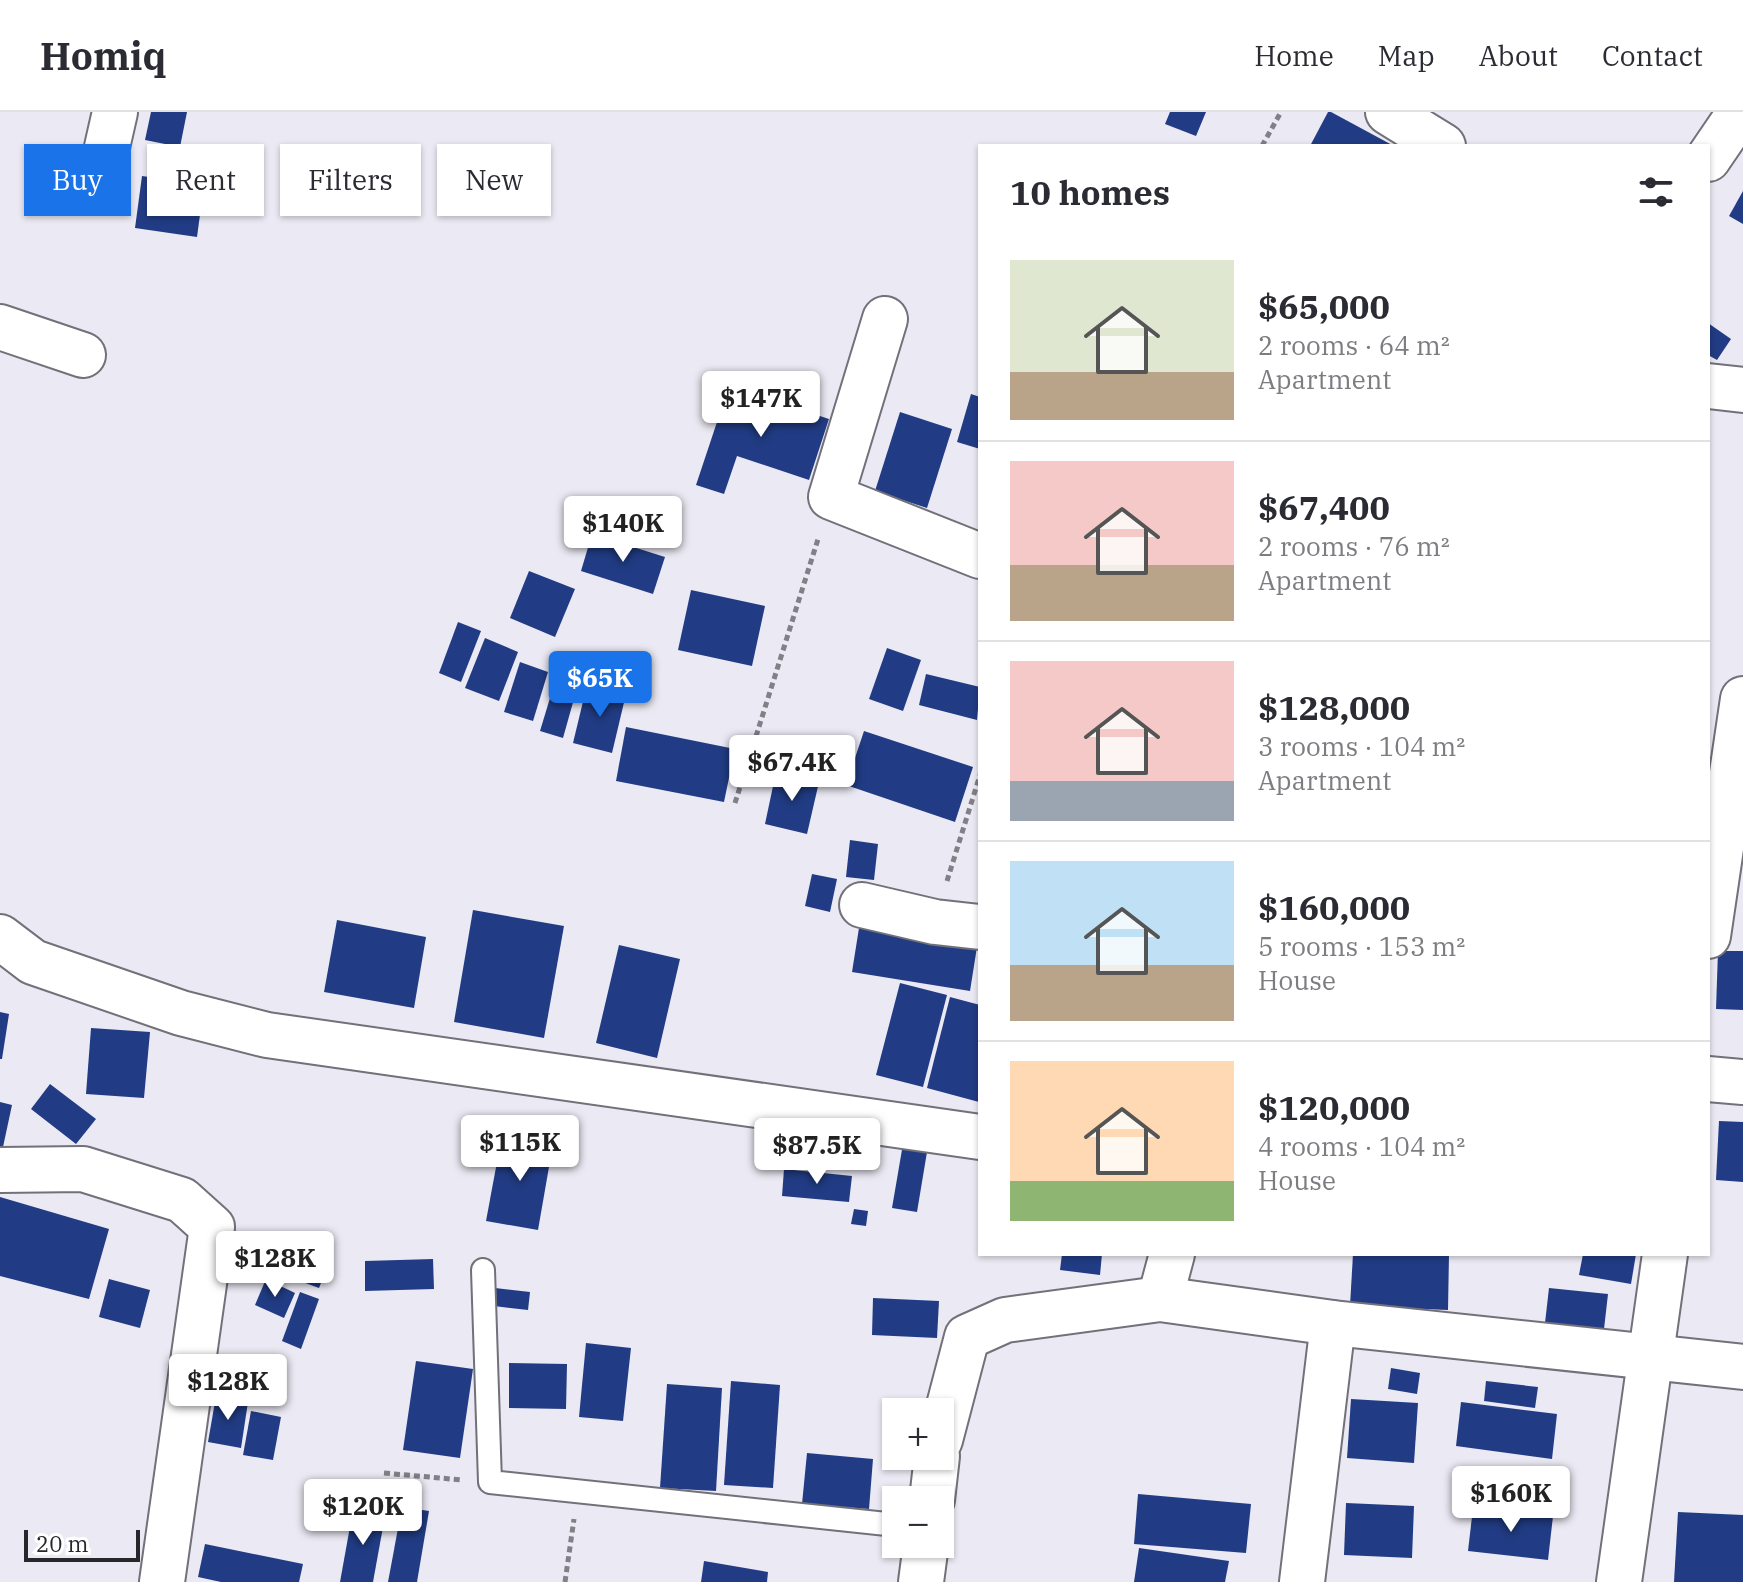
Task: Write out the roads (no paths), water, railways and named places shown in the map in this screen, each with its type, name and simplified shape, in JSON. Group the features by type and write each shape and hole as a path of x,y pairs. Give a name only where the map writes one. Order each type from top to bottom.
{"street":[{"path":"108,144 115,112"},
{"path":"1388,112 1440,144"},
{"path":"1710,156 1740,112"},
{"path":"885,319 831,497 978,555"},
{"path":"0,327 83,355"},
{"path":"1710,386 1743,390"},
{"path":"1710,922 1743,699"},
{"path":"862,905 935,922 978,927"},
{"path":"0,937 33,962 181,1013 267,1035 978,1137"},
{"path":"1710,1079 1743,1082"},
{"path":"0,1170 83,1169 182,1200 212,1227 162,1582"},
{"path":"1160,1299 1171,1256"},
{"path":"1619,1582 1665,1256"},
{"path":"951,1398 967,1337 1005,1320 1160,1299 1333,1323 1743,1367"},
{"path":"1302,1582 1333,1323"},
{"path":"921,1582 924,1558"}],"lane":[{"path":"483,1270 490,1482 882,1524"}]}
